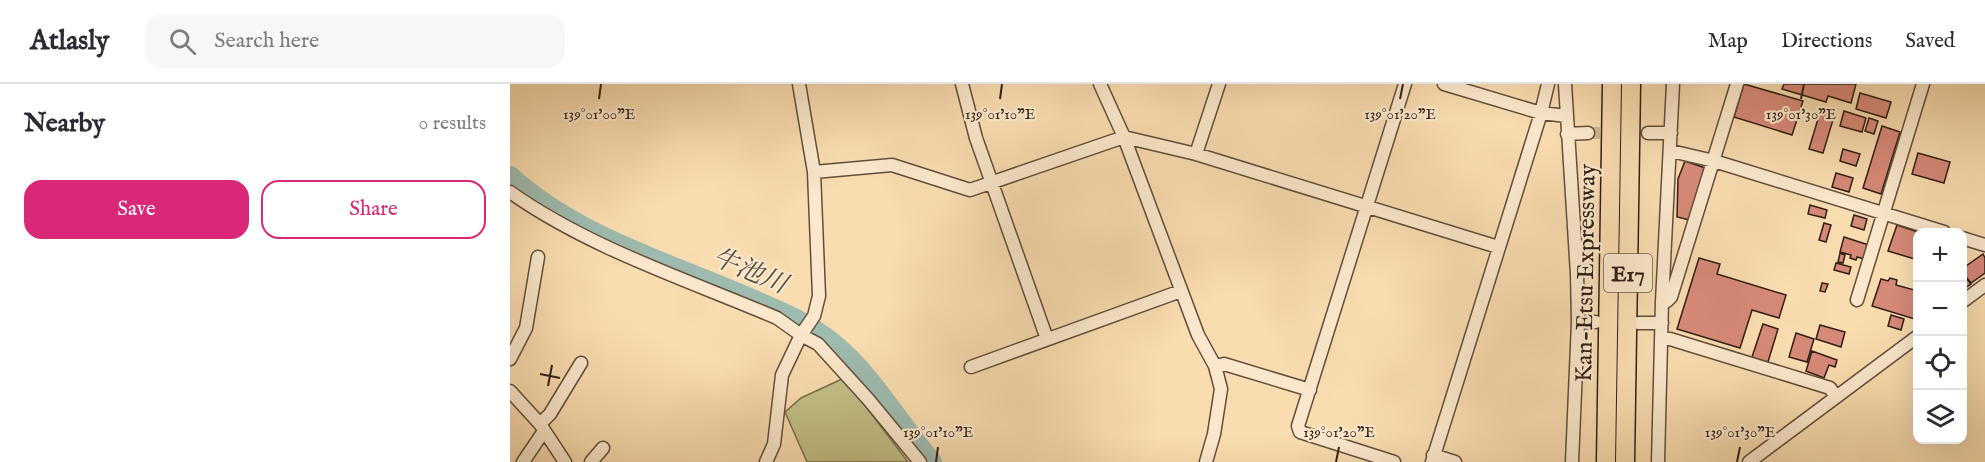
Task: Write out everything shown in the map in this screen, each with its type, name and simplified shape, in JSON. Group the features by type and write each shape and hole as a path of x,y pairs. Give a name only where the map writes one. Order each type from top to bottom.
{"highway":[{"name":"Kan-Etsu Expressway","path":"1606,462 1611,84"},
{"name":"Kan-Etsu Expressway","path":"1625,462 1631,84"}],"street":[{"path":"766,462 774,444 782,375 801,335 814,316 819,296 814,172 799,84"},
{"path":"962,84 976,138 1047,339"},
{"path":"1100,84 1124,137 1198,335 1215,366 1221,389 1219,411 1206,462"},
{"path":"1196,154 1219,84"},
{"path":"1394,462 1300,432 1298,426 1405,84"},
{"path":"1444,84 1541,113 1567,116"},
{"path":"1455,462 1432,459 1541,113 1548,84"},
{"path":"1565,84 1578,322 1572,462"},
{"path":"1658,462 1662,302 1673,84"},
{"path":"1662,302 1671,297 1737,84"},
{"path":"1857,300 1923,84"},
{"path":"1567,134 1588,133"},
{"path":"1648,133 1671,133"},
{"path":"814,172 886,165 970,190 1124,137 1196,154 1498,247"},
{"path":"1671,151 1714,161 1931,228"},
{"path":"510,192 593,240 777,318 818,344 868,399 920,462"},
{"path":"1967,240 1985,245"},
{"path":"510,359 526,328 538,257"},
{"path":"1967,298 1985,285"},
{"path":"971,367 1181,291"},
{"path":"1967,308 1985,295"},
{"path":"1578,322 1596,322"},
{"path":"1638,323 1662,323"},
{"path":"1661,339 1670,339 1830,388 1836,396"},
{"path":"1749,462 1913,339"},
{"path":"1762,462 1913,348"},
{"path":"523,462 581,363"},
{"path":"1215,366 1224,364 1310,390"},
{"path":"510,391 542,427 565,462"},
{"path":"591,462 603,448"}],"shaded area":[{"path":"844,378 908,462 807,462 785,412 801,398"}],"building":[{"path":"1744,84 1803,101 1792,135 1734,117"},
{"path":"1784,84 1856,84 1851,103 1828,96 1826,102 1782,89"},
{"path":"1860,93 1891,102 1886,118 1856,109"},
{"path":"1821,109 1835,113 1823,153 1809,149"},
{"path":"1844,111 1866,118 1862,132 1840,126"},
{"path":"1869,118 1878,121 1874,134 1865,131"},
{"path":"1882,126 1900,132 1881,194 1863,188"},
{"path":"1843,149 1860,154 1856,166 1840,161"},
{"path":"1918,153 1950,162 1944,183 1912,174"},
{"path":"1685,161 1708,169 1694,221 1677,217 1678,179"},
{"path":"1836,173 1853,178 1849,192 1832,187"},
{"path":"1810,205 1827,210 1825,218 1808,214"},
{"path":"1854,215 1867,219 1864,230 1851,226"},
{"path":"1824,223 1831,225 1826,242 1819,240"},
{"path":"1897,225 1913,230 1913,258 1888,251"},
{"path":"1844,237 1872,246 1868,260 1857,257 1856,260 1850,258 1851,255 1840,252"},
{"path":"1840,253 1845,255 1843,263 1838,262"},
{"path":"1983,254 1985,273 1971,283 1967,278 1967,265"},
{"path":"1699,258 1720,264 1717,274 1786,295 1779,318 1752,310 1740,348 1677,329"},
{"path":"1836,263 1851,267 1849,274 1834,270"},
{"path":"1890,278 1897,280 1896,285 1913,290 1913,318 1872,306 1881,279 1888,281"},
{"path":"1822,283 1828,284 1825,292 1820,291"},
{"path":"1891,315 1904,319 1901,330 1888,326"},
{"path":"1763,324 1778,329 1767,365 1751,360"},
{"path":"1820,325 1845,332 1841,347 1816,339"},
{"path":"1796,333 1814,339 1807,362 1789,357"},
{"path":"1812,351 1837,360 1835,367 1829,365 1824,378 1806,371"}],"waterway":[{"name":"牛池川","path":"510,176 536,197 592,231 779,311 823,335 861,370 932,462"}],"tunnel":[{"path":"1588,133 1648,133"}]}
